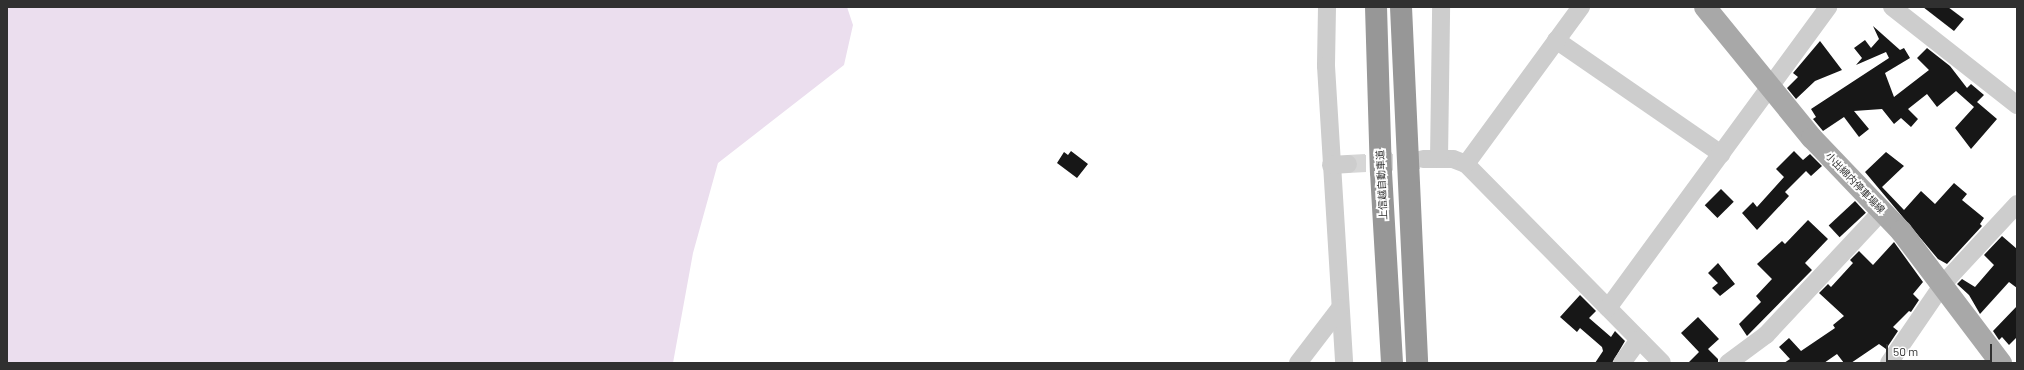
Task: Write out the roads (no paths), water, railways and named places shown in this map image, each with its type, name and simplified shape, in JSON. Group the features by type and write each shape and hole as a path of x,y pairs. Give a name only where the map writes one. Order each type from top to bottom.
{"highway":[{"name":"上信越自動車道","path":"1376,7 1381,172 1392,363"},
{"path":"1401,7 1417,363"}],"main road":[{"name":"小出綿内停車場線","path":"1705,7 1812,138 1882,211 1943,284 2001,363"}],"street":[{"path":"1327,7 1326,66 1340,165 1340,308 1344,363"},
{"path":"1441,7 1431,159 1466,164 1662,363"},
{"path":"1466,164 1581,7"},
{"path":"1608,308 1828,7"},
{"path":"1892,7 2017,105"},
{"path":"1556,40 1721,154"},
{"path":"1889,363 1943,284 2017,204"},
{"path":"1728,363 1766,335 1882,211"},
{"path":"1298,363 1340,308"},
{"path":"1622,363 1639,340"}],"tunnel":[{"path":"1348,164 1420,160"}]}
